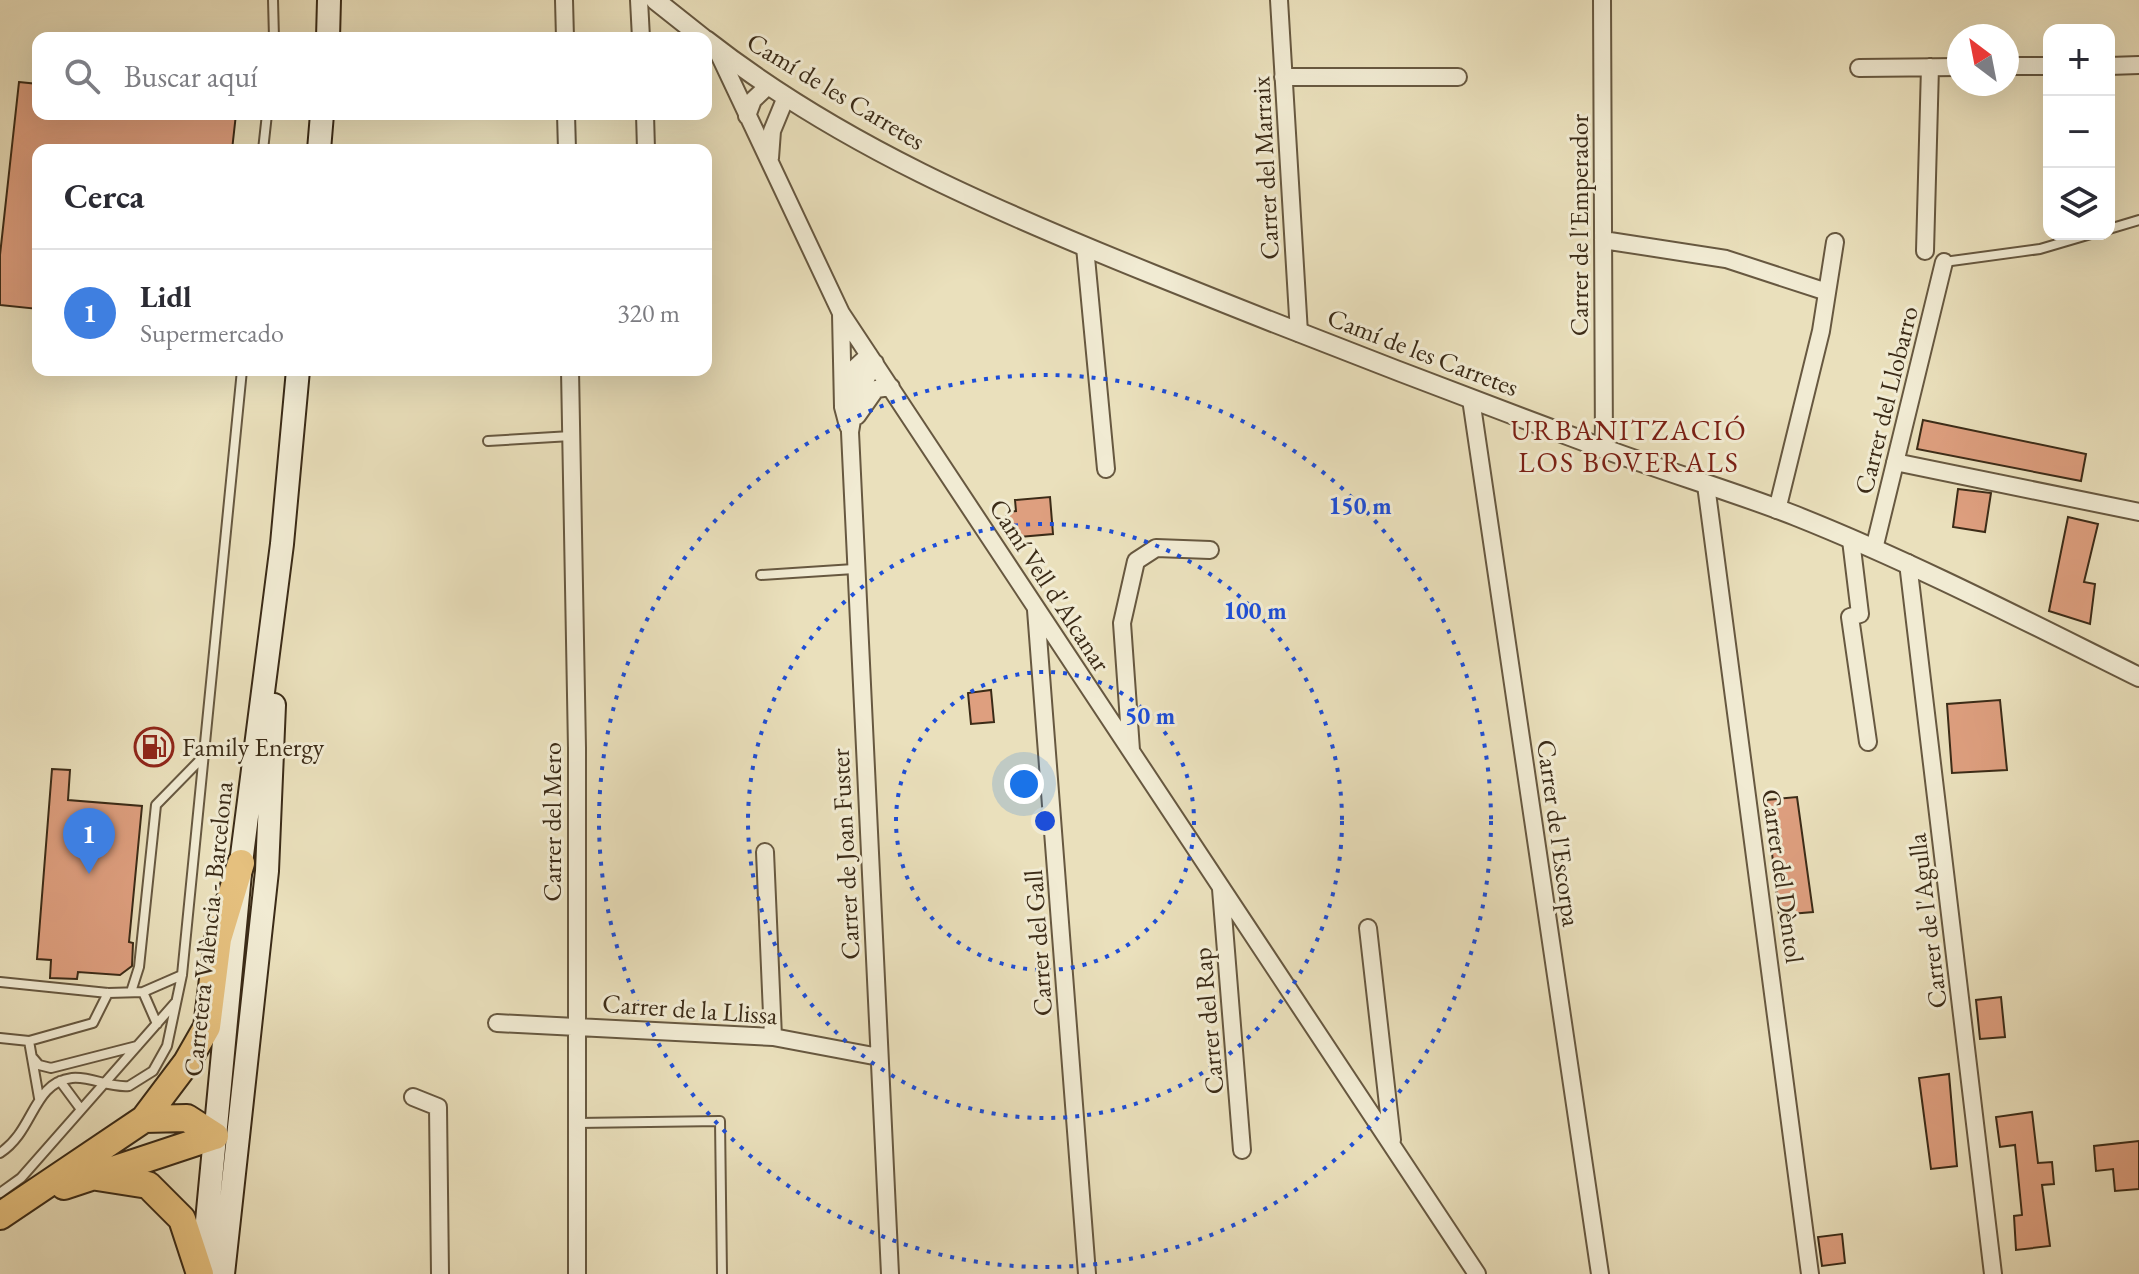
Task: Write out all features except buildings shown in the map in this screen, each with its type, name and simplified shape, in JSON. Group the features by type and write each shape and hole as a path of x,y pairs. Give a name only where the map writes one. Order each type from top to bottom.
{"highway":[{"path":"0,1216 34,1196 144,1119 187,1062 207,1027 218,939 241,863"},
{"path":"144,1119 187,1118 215,1136"},
{"path":"34,1196 215,1136"},
{"path":"93,1176 148,1185 182,1219 216,1273"}],"main road":[{"path":"328,32 329,0"},
{"path":"320,144 322,120"},
{"name":"Carretera València - Barcelona","path":"216,1273 225,1155 215,1136 241,863 282,544 297,376"},
{"name":"Carretera València - Barcelona","path":"216,1273 267,871 282,544"},
{"path":"215,1136 229,1112 267,871"}],"street":[{"path":"564,0 565,32"},
{"path":"639,0 641,32"},
{"name":"Camí de les Carretes","path":"655,0 695,32"},
{"name":"Carrer del Marraix","path":"1279,0 1299,333"},
{"name":"Carrer de l'Emperador","path":"1602,0 1604,449"},
{"name":"Camí de les Carretes","path":"712,45 786,97 858,141 997,211 1299,333 1874,549 2139,677"},
{"name":"Camí Vell d'Alcanar","path":"712,50 770,160 841,313 1477,1274"},
{"path":"2115,66 2139,65"},
{"path":"2019,66 2043,66"},
{"path":"1925,251 1930,67"},
{"path":"1859,68 1947,67"},
{"path":"1283,77 1458,77"},
{"path":"747,116 753,100 769,85"},
{"path":"770,160 775,123 786,97"},
{"path":"775,123 807,109"},
{"path":"566,120 567,144"},
{"path":"645,120 646,144"},
{"path":"1603,240 1726,259 1827,292"},
{"path":"1777,510 1827,292 1835,242"},
{"path":"1085,247 1106,469"},
{"name":"Carrer del Llobarro","path":"1874,549 1944,262"},
{"name":"Carrer de Joan Fuster","path":"841,313 843,407 850,432"},
{"path":"843,390 856,367 872,359"},
{"name":"Carrer de Joan Fuster","path":"872,359 856,396 850,432 854,569 890,1274"},
{"name":"Carrer del Mero","path":"570,376 577,1274"},
{"path":"850,432 862,405 876,389 891,387"},
{"name":"Carrer de l'Escorpa","path":"1471,399 1600,1274"},
{"path":"1895,462 2139,512"},
{"name":"Carrer del Dèntol","path":"1706,485 1810,1274"},
{"path":"1851,540 1860,614 1850,617 1868,742"},
{"path":"1131,752 1122,623 1136,561 1156,548 1210,550"},
{"name":"Carrer de l'Agulla","path":"1908,563 1993,1274"},
{"name":"Carrer del Gall","path":"1036,608 1087,1274"},
{"path":"765,852 773,1037"},
{"name":"Carrer del Rap","path":"1221,887 1242,1150"},
{"name":"Camí Vell d'Alcanar","path":"1368,928 1392,1146"},
{"name":"Carrer de la Llissa","path":"497,1023 773,1037 879,1057"},
{"path":"413,1097 438,1107 440,1274"}],"lane":[{"path":"273,0 274,32"},
{"path":"264,144 266,120"},
{"path":"2115,227 2139,220"},
{"path":"1944,262 2040,249 2071,240"},
{"path":"0,1153 23,1134 46,1089 60,1081 87,1079 129,1086 153,1071 167,1046 182,975 241,376"},
{"path":"488,441 571,436"},
{"path":"761,575 854,569"},
{"path":"131,992 139,967 156,805 205,755"},
{"path":"0,982 108,993 143,992 182,975"},
{"path":"143,992 157,1024"},
{"path":"0,1038 29,1041 93,1023 108,993"},
{"path":"0,1193 21,1178 176,1002"},
{"path":"29,1041 39,1098"},
{"path":"32,1058 39,1065 51,1068 137,1045"},
{"path":"60,1081 80,1108"},
{"path":"577,1123 720,1121 722,1274"}],"place":[{"name":"Family Energy","path":"154,747"},
{"name":"Lidl","path":"89,874"}],"district":[{"name":"URBANITZACIÓ LOS BOVERALS","path":"1629,446"}]}
